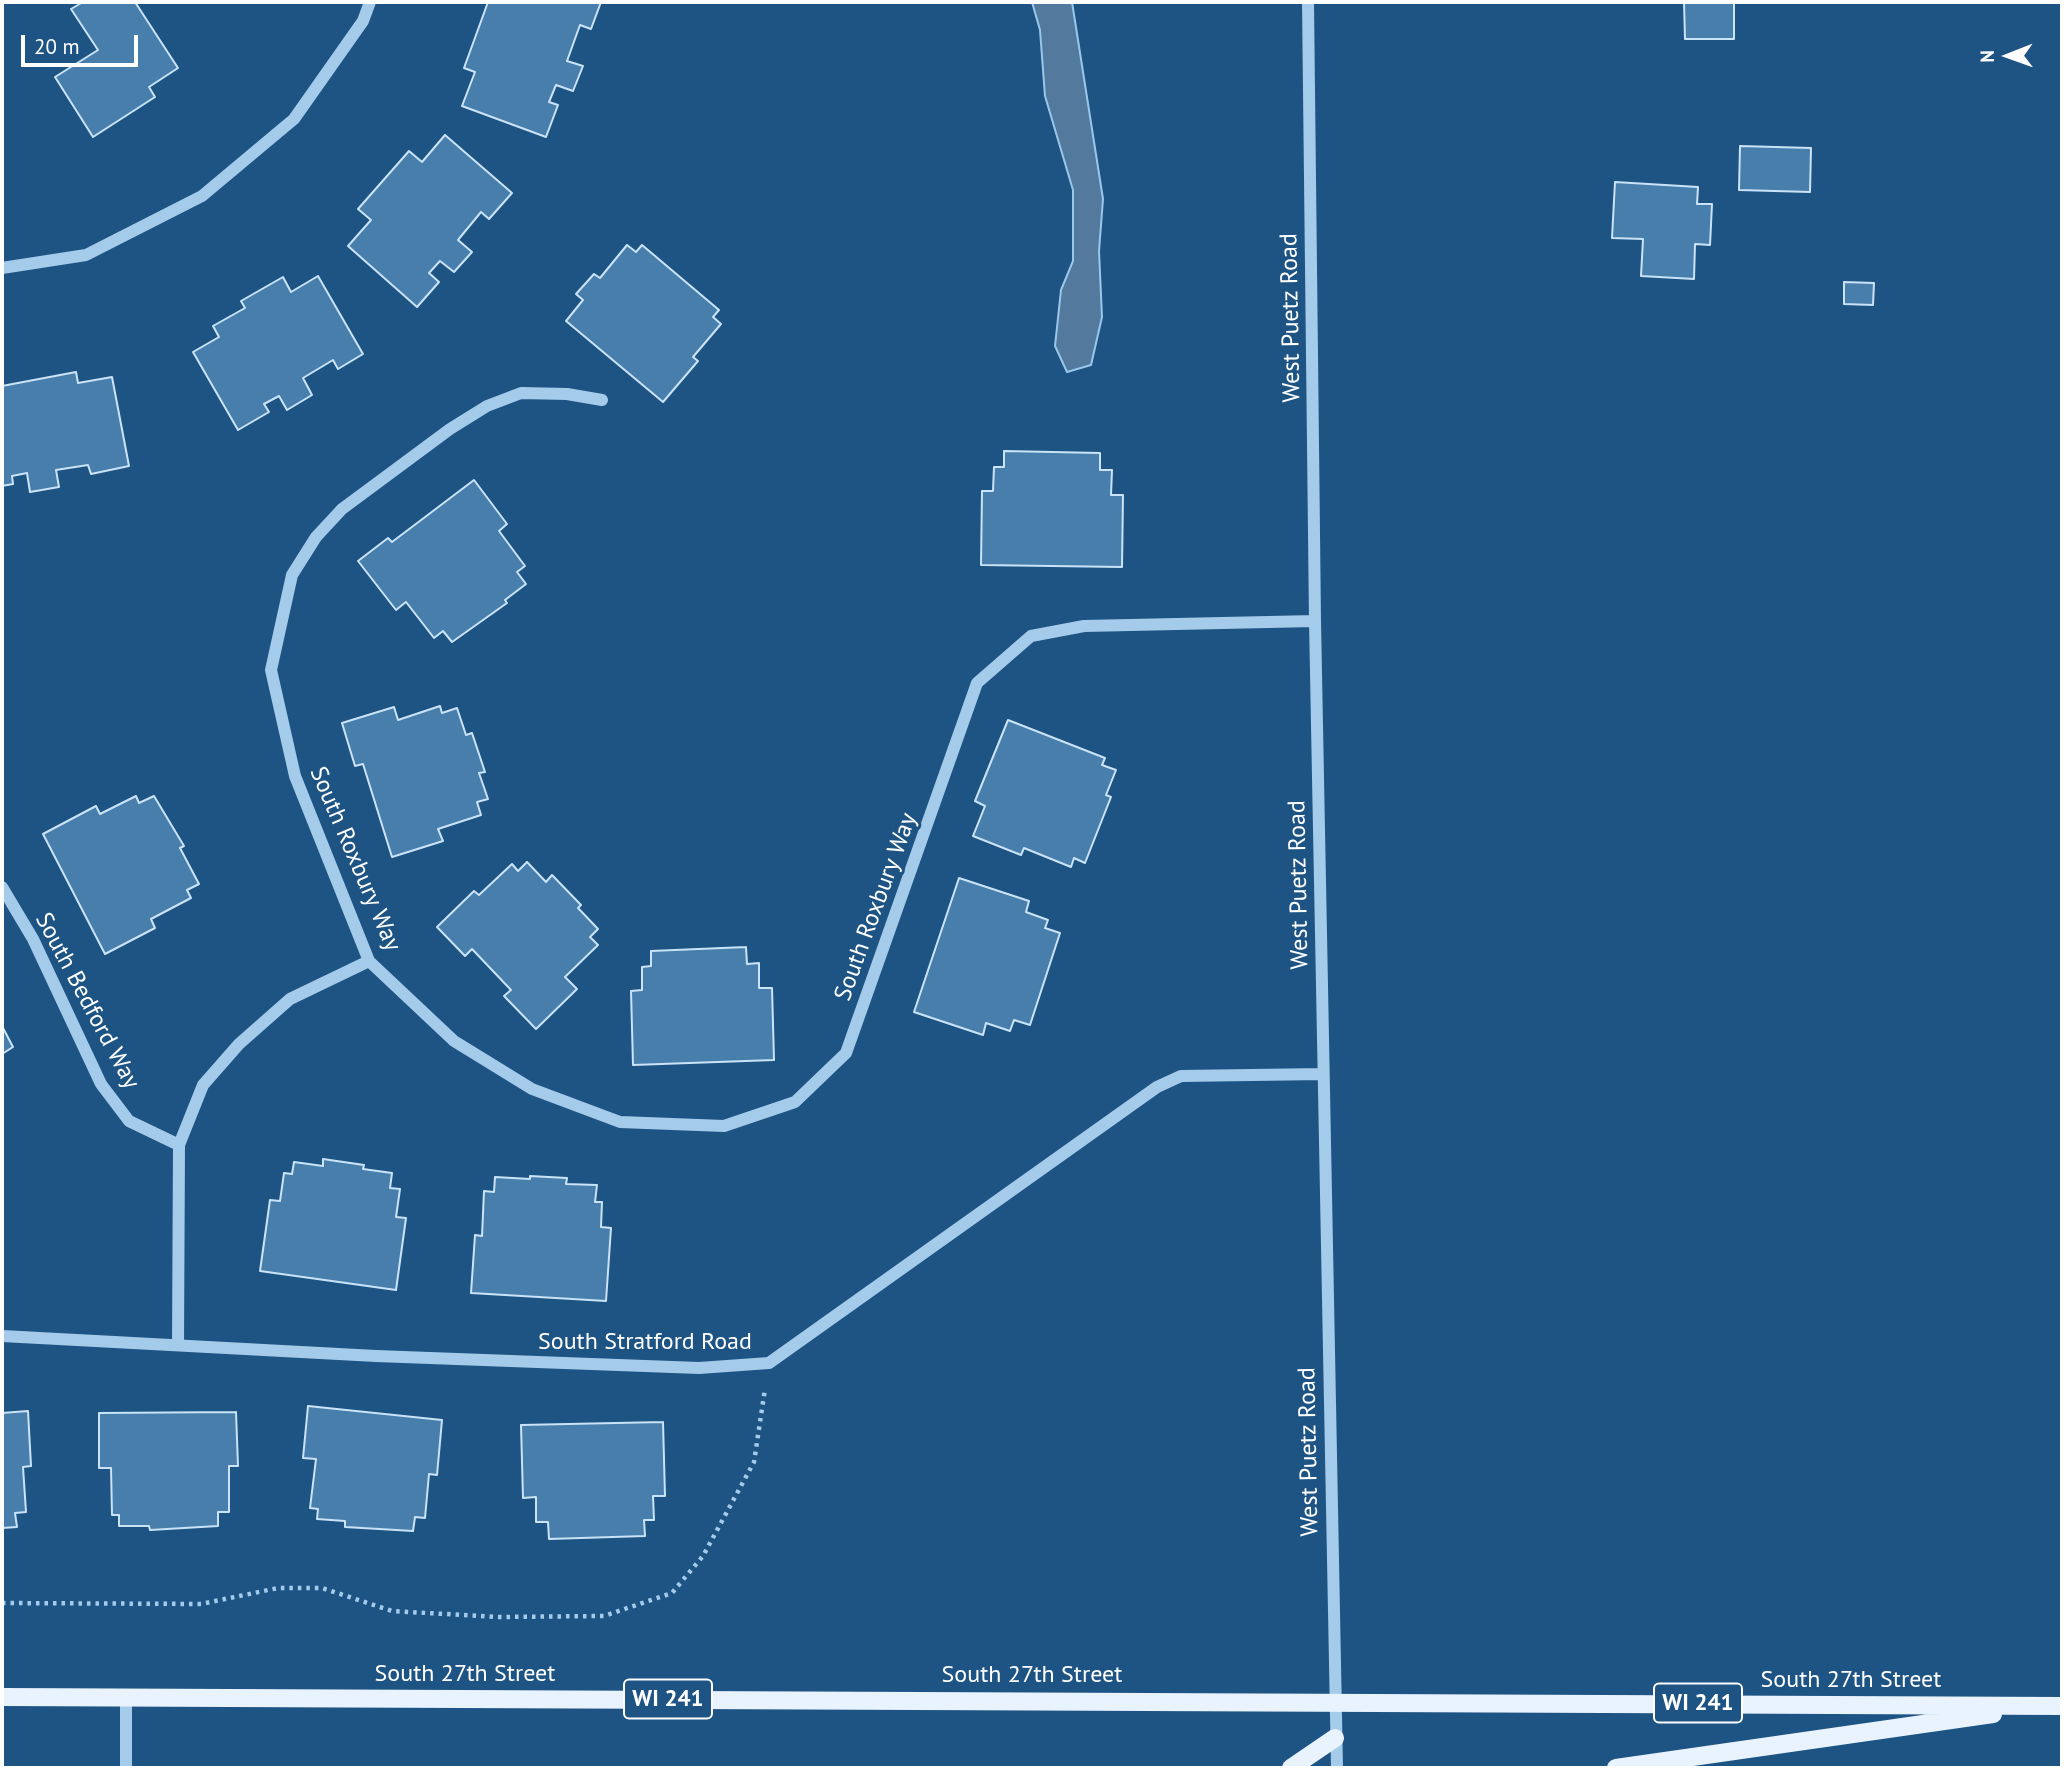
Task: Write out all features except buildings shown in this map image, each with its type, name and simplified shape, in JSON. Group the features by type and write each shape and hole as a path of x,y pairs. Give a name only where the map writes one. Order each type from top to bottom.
{"main road":[{"name":"South 27th Street","path":"2,1697 2057,1706"},
{"path":"1616,1768 2057,1706"},
{"path":"1291,1768 1335,1738"}],"street":[{"path":"2,268 86,255 202,196 295,119 363,21 370,2"},
{"name":"West Puetz Road","path":"1308,2 1315,621 1336,1768"},
{"name":"South Roxbury Way","path":"602,400 567,394 521,393 487,406 450,429 342,509 316,537 292,575 271,670 295,776 369,961 454,1041 532,1089 620,1122 724,1126 795,1102 846,1053 977,684 1031,636 1084,626 1315,621"},
{"name":"South Bedford Way","path":"2,887 33,939 101,1084 129,1121 180,1145"},
{"path":"178,1345 180,1145 203,1085 239,1044 289,999 369,961"},
{"name":"South Stratford Road","path":"2,1336 699,1368 769,1363 1157,1087 1181,1076 1323,1074"},
{"path":"125,1768 126,1698"}],"path":[{"path":"2,1603 201,1604 278,1588 322,1588 393,1611 498,1618 604,1616 672,1593 703,1556 754,1462 769,1363"}],"water":[{"path":"1032,2 1072,2 1103,199 1099,251 1102,317 1091,365 1067,372 1055,346 1061,290 1073,261 1073,190 1045,96 1040,30"}]}
